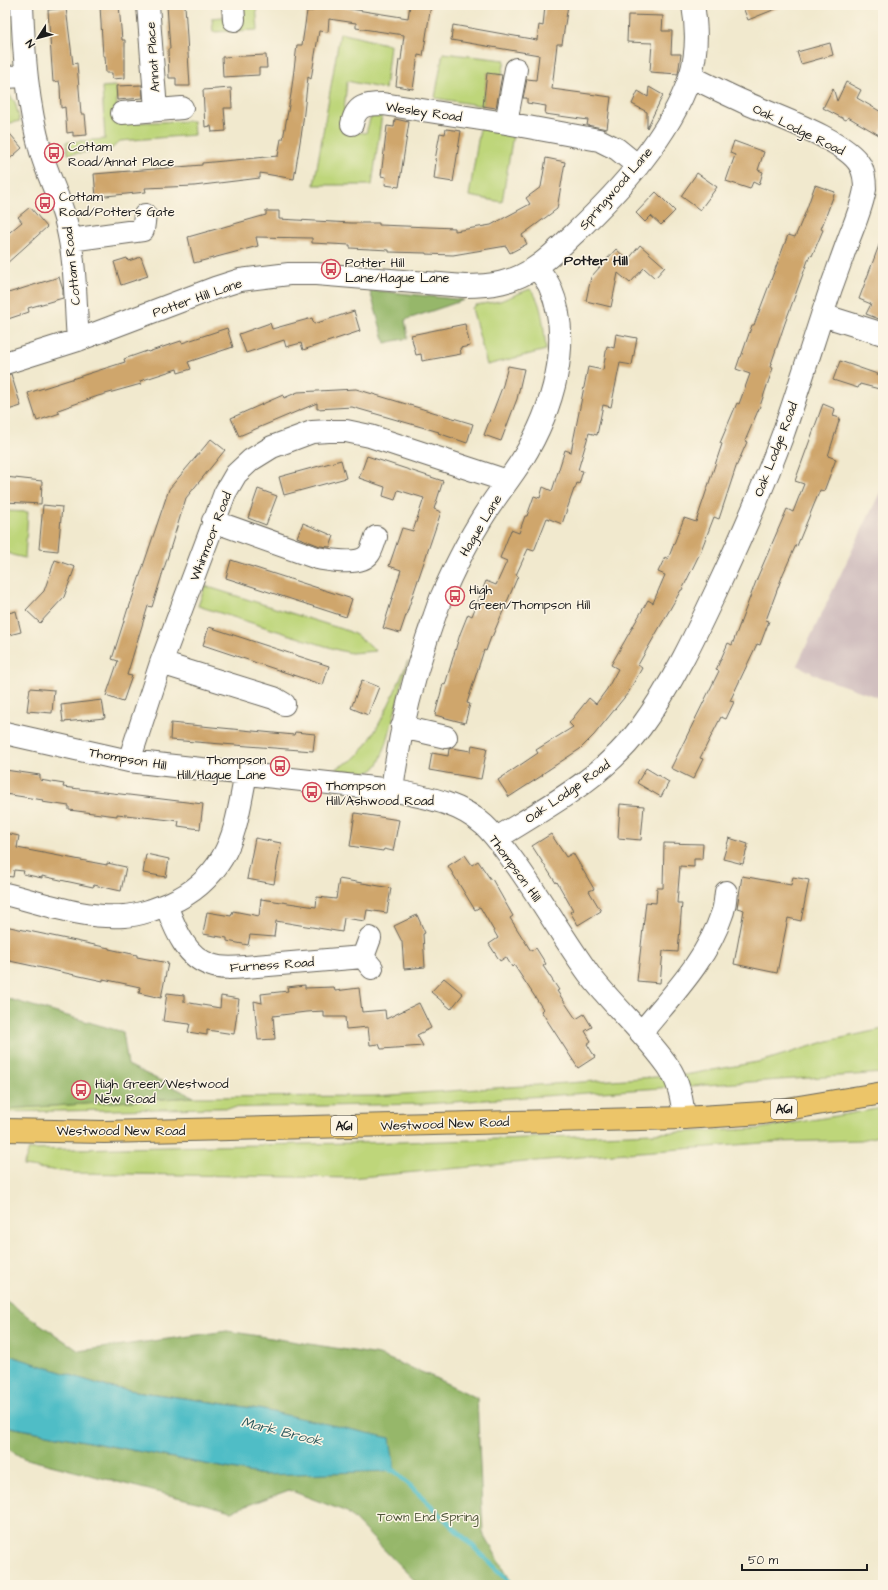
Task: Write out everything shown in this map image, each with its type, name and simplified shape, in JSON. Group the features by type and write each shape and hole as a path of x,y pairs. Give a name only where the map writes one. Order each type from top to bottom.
{"highway":[{"name":"Westwood New Road","path":"5,1130 104,1132 684,1118 763,1113 883,1093"}],"street":[{"name":"Cottam Road","path":"22,5 15,76 33,119 41,151 65,218 73,262 78,340"},
{"name":"Annat Place","path":"148,5 156,110"},
{"name":"Springwood Lane","path":"537,267 594,215 638,166 659,136 680,100 690,76 696,42 693,5"},
{"path":"506,123 516,69"},
{"name":"Oak Lodge Road","path":"497,838 562,798 611,762 642,725 687,651 709,607 742,533 783,435 865,189 864,177 860,165 850,153 828,140 742,102 690,76"},
{"name":"Wesley Road","path":"352,124 356,111 369,104 383,104 506,123 599,140 617,149 638,166"},
{"name":"Annat Place","path":"122,112 182,108"},
{"path":"70,240 143,230 145,215"},
{"name":"Potter Hill Lane","path":"5,363 78,340 240,280 267,276 316,274 464,286 491,286 537,267"},
{"name":"Hague Lane","path":"392,790 402,727 418,665 440,600 456,565 478,525 522,459 537,432 548,405 556,373 560,331 556,307 549,286 537,267"},
{"path":"822,315 883,334"},
{"name":"Whinmoor Road","path":"129,761 162,663 185,604 213,521 225,493 236,474 251,460 272,447 312,432 346,431 370,436 507,481"},
{"path":"213,521 317,558 333,560 362,560 369,554 376,536"},
{"path":"162,663 274,698 284,704"},
{"path":"402,727 446,737"},
{"name":"Thompson Hill","path":"5,733 129,761 392,790 426,797 452,805 471,815 497,838 526,878 572,950 615,1005 641,1033 668,1066 678,1082 684,1118"},
{"path":"5,894 78,912 103,916 124,916 145,913 181,899 195,889 211,874 222,858 230,841 238,816 246,774"},
{"path":"641,1033 692,971 704,952 715,932 723,912 726,892"},
{"name":"Furness Road","path":"166,905 186,947 202,962 212,966 225,968 244,967 369,955"}],"shaded area":[{"path":"883,486 883,699 822,678 797,665"}],"green space":[{"path":"5,5 10,5 12,39 11,46 5,58"},
{"path":"244,5 256,5 258,30 213,32 212,18 244,15"},
{"path":"340,33 390,45 385,89 347,81 342,131 366,133 370,119 374,114 382,114 372,185 314,185"},
{"path":"443,53 505,60 502,75 487,73 483,106 435,98"},
{"path":"116,86 118,123 193,121 194,135 120,141 110,150 68,154 66,142 105,139 102,87"},
{"path":"5,90 15,102 20,121 5,124"},
{"path":"480,128 513,135 502,202 469,196"},
{"path":"530,289 538,301 546,350 487,365 472,308 476,305 500,301"},
{"path":"370,291 464,300 405,320 408,338 385,343"},
{"path":"5,511 28,512 25,558 12,555 5,551"},
{"path":"205,586 348,631 356,635 376,651 351,653 338,650 198,606"},
{"path":"408,661 387,742 379,763 369,772 332,770 354,759 362,751 377,728"},
{"path":"5,998 123,1032 128,1065 194,1097 5,1109 5,1076 10,1076 5,1069"},
{"path":"883,1029 883,1073 424,1104 5,1112 5,1109 194,1097 376,1096 685,1075 763,1061 828,1041"},
{"path":"883,1108 883,1135 861,1140 776,1142 613,1154 350,1178 75,1173 23,1166 29,1150 446,1141 758,1129"},
{"name":"Town End Spring","path":"5,1300 79,1351 227,1331 379,1355 431,1376 477,1398 483,1533 513,1585 419,1585 347,1512 289,1490 232,1511 23,1458 5,1447 5,1426 263,1475 259,1409 108,1387 7,1356 5,1354"}],"water":[{"path":"5,1354 108,1387 259,1409 390,1438 395,1471 263,1475 5,1426"}],"building":[{"path":"119,5 122,40 125,40 125,78 112,79 112,73 106,73 105,56 103,56 100,6"},
{"path":"167,5 185,5 190,86 176,86 176,78 169,78 168,49 170,49"},
{"path":"313,5 325,5 408,18 410,5 431,5 423,56 418,55 413,89 396,86 404,35 356,28 356,23 329,19 328,32 319,31 311,79 308,77 302,130 294,179 260,173 260,178 194,186 145,188 146,192 96,197 94,174 202,165 202,163 278,156 281,139 283,139 291,94 297,45 302,45 307,11 313,11"},
{"path":"551,5 568,5 562,44 557,44 552,89 611,97 607,129 587,125 588,120 545,114 546,106 527,103 527,98 523,98 527,79 536,80 539,55 451,40 453,25 537,40 539,25 543,26 545,6 551,7"},
{"path":"742,5 783,5 783,6 748,20"},
{"path":"66,8 73,64 77,63 81,114 85,114 87,135 73,136 73,132 67,133 65,107 61,108 59,81 53,82 48,10"},
{"path":"628,15 663,16 662,31 672,31 671,54 681,54 678,74 650,72 652,43 627,42"},
{"path":"830,43 833,55 801,64 797,52"},
{"path":"266,55 267,68 259,68 259,75 223,77 222,57"},
{"path":"487,73 502,75 496,108 483,106"},
{"path":"846,82 861,90 857,98 883,113 883,128 879,135 848,117 846,120 823,108 833,88 837,101"},
{"path":"142,85 143,98 117,100 116,86"},
{"path":"649,87 663,95 647,128 647,112 632,104 638,91 648,97"},
{"path":"231,88 232,108 224,108 226,131 212,132 211,126 205,127 203,90"},
{"path":"395,119 409,122 399,187 385,185 386,177 381,176 387,126 394,127"},
{"path":"5,128 22,148 5,163"},
{"path":"446,129 461,131 453,182 434,179 435,160 440,133 445,134"},
{"path":"734,141 764,152 758,170 763,172 759,185 753,182 750,189 726,181 735,155 730,153"},
{"path":"546,158 565,162 557,209 522,235 527,244 510,253 506,246 453,255 389,252 389,250 350,248 350,245 312,243 312,238 256,237 258,246 194,263 188,237 266,215 266,211 279,211 279,219 455,228 455,231 491,225 530,204 526,198 541,187"},
{"path":"697,173 717,187 700,210 681,196"},
{"path":"815,185 835,192 821,229 823,230 812,256 810,255 785,323 770,367 773,368 760,406 745,441 747,442 736,467 719,519 714,517 700,553 682,590 638,665 642,668 628,693 594,735 580,749 509,797 498,780 538,753 536,750 573,727 569,723 589,698 596,704 607,689 618,669 611,665 648,600 653,603 665,575 658,572 665,557 668,559 684,518 696,522 722,444 720,443 737,403 739,404 750,374 736,369 740,357 752,325 754,325 788,235 795,237"},
{"path":"656,192 675,211 661,225 651,216 645,222 636,213"},
{"path":"30,207 47,227 5,265 5,236 22,222 18,217"},
{"path":"881,240 883,240 883,310 879,319 866,314 871,304 859,299"},
{"path":"640,245 665,267 655,278 644,268 630,283 618,273 611,307 586,301 591,277 616,249 628,260"},
{"path":"141,257 148,276 121,285 114,262 127,258 128,261"},
{"path":"59,277 63,290 63,298 28,308 29,312 5,320 5,294"},
{"path":"354,311 360,331 303,350 301,343 286,347 284,340 246,353 239,334 270,323 272,329 312,318 314,324"},
{"path":"465,324 470,346 460,348 461,354 422,361 421,354 416,355 411,335"},
{"path":"227,328 233,347 188,362 191,369 178,373 177,369 140,381 141,384 98,396 58,410 60,413 37,421 28,393 125,362 124,359 147,351 148,352 181,341 182,343"},
{"path":"616,334 637,338 632,365 620,363 611,407 603,405 597,435 589,433 578,470 583,471 579,484 577,483 574,489 562,524 547,518 534,551 528,549 486,651 484,650 467,703 470,704 465,723 435,715 443,684 445,685 460,634 468,614 472,616 486,581 496,585 507,561 500,558 511,530 519,533 534,496 540,498 543,487 552,491 565,450 571,452 588,367 603,370 607,346 614,348"},
{"path":"840,361 883,376 883,390 860,384 858,388 833,380"},
{"path":"508,366 524,369 517,399 501,441 484,435 503,385"},
{"path":"11,374 21,406 5,411 5,375"},
{"path":"356,389 473,424 467,443 438,433 439,432 352,407 317,409 317,403 239,436 231,418 283,395 284,398 298,392"},
{"path":"823,404 835,409 833,416 840,418 828,456 836,459 824,491 820,490 797,546 796,545 783,574 766,620 769,621 760,645 757,644 730,701 734,702 726,719 721,717 700,758 703,759 693,779 671,768 719,671 716,670 728,643 732,645 758,576 787,509 793,512 804,484 795,481"},
{"path":"211,439 225,450 186,498 152,607 148,606 127,675 132,676 123,702 106,696 118,661 112,659 169,489"},
{"path":"367,456 443,481 434,509 441,512 400,633 383,628 401,570 389,566 402,528 413,531 424,498 398,490 395,500 383,496 385,487 359,478"},
{"path":"341,460 346,478 284,495 279,477"},
{"path":"5,477 42,481 41,504 5,502"},
{"path":"258,489 277,496 266,525 248,518"},
{"path":"43,505 62,507 58,551 39,549"},
{"path":"303,523 334,536 330,547 320,546 297,537"},
{"path":"55,560 75,567 64,597 40,623 26,610 44,591"},
{"path":"231,560 352,599 346,617 226,578"},
{"path":"16,611 21,632 5,636 5,614"},
{"path":"209,627 329,666 323,685 203,645"},
{"path":"362,680 379,687 368,715 351,708"},
{"path":"30,688 54,690 52,713 27,711"},
{"path":"102,700 105,718 63,722 61,705"},
{"path":"171,723 294,735 295,732 315,734 313,751 170,740"},
{"path":"472,745 487,748 481,779 429,770 432,753 448,756 449,749 452,748 471,751"},
{"path":"646,768 669,782 661,797 637,783"},
{"path":"5,770 40,775 40,780 64,784 63,787 203,804 200,829 178,826 179,821 69,810 69,806 5,794"},
{"path":"620,804 644,806 641,840 618,838"},
{"path":"355,813 399,820 393,851 350,846"},
{"path":"5,833 19,836 17,848 107,865 107,863 126,867 121,891 94,885 93,887 42,876 42,878 23,874 24,871 14,870 13,877 5,876"},
{"path":"551,834 566,857 573,853 594,889 589,891 601,911 578,925 570,912 573,910 557,882 556,883 532,846"},
{"path":"255,838 281,843 274,884 247,879"},
{"path":"729,838 748,844 743,864 723,859"},
{"path":"664,843 703,844 702,859 694,859 694,867 680,866 677,903 682,903 678,952 663,951 660,983 637,981 646,902 656,903 657,888 663,888"},
{"path":"146,854 169,859 166,877 143,873"},
{"path":"465,855 472,865 478,861 491,880 492,879 513,916 510,918 531,951 536,948 546,964 543,966 559,990 557,991 576,1019 584,1014 592,1027 585,1031 591,1041 587,1044 595,1057 578,1068 541,1011 543,1009 514,965 512,967 506,957 500,961 489,944 498,938 480,907 475,910 448,866"},
{"path":"742,876 791,885 793,877 809,880 801,921 788,918 777,973 734,964 744,910 737,908"},
{"path":"339,879 391,888 387,913 367,910 365,921 344,918 342,932 276,921 274,937 250,935 248,945 227,941 227,938 203,934 207,912 231,916 233,911 259,916 261,899 316,907 317,897 336,899"},
{"path":"417,915 425,933 423,934 425,967 404,969 402,942 394,926"},
{"path":"5,926 109,948 137,955 137,957 168,963 161,998 139,993 140,987 103,979 103,981 5,960"},
{"path":"444,978 463,994 451,1009 431,992"},
{"path":"305,985 305,988 334,987 335,991 359,988 362,1012 385,1010 386,1019 419,1003 431,1028 417,1035 423,1046 381,1049 379,1044 370,1045 368,1027 346,1029 345,1017 324,1017 324,1011 306,1012 273,1016 275,1039 258,1040 254,1001 262,1003 261,994 288,991 287,987"},
{"path":"167,993 184,995 184,1002 220,1008 221,996 239,999 234,1034 207,1030 207,1035 188,1032 190,1024 163,1021"}],"waterway":[{"name":"Mark Brook","path":"390,1470 395,1471 513,1585"}],"place":[{"name":"Cottam Road/Annat Place","path":"54,153"},
{"name":"Cottam Road/Potters Gate","path":"45,203"},
{"name":"Potter Hill Lane/Hague Lane","path":"331,269"},
{"name":"High Green/Thompson Hill","path":"455,596"},
{"name":"Thompson Hill/Hague Lane","path":"280,766"},
{"name":"Thompson Hill/Ashwood Road","path":"312,792"},
{"name":"High Green/Westwood New Road","path":"81,1090"}],"district":[{"name":"Potter Hill","path":"596,260"}]}
